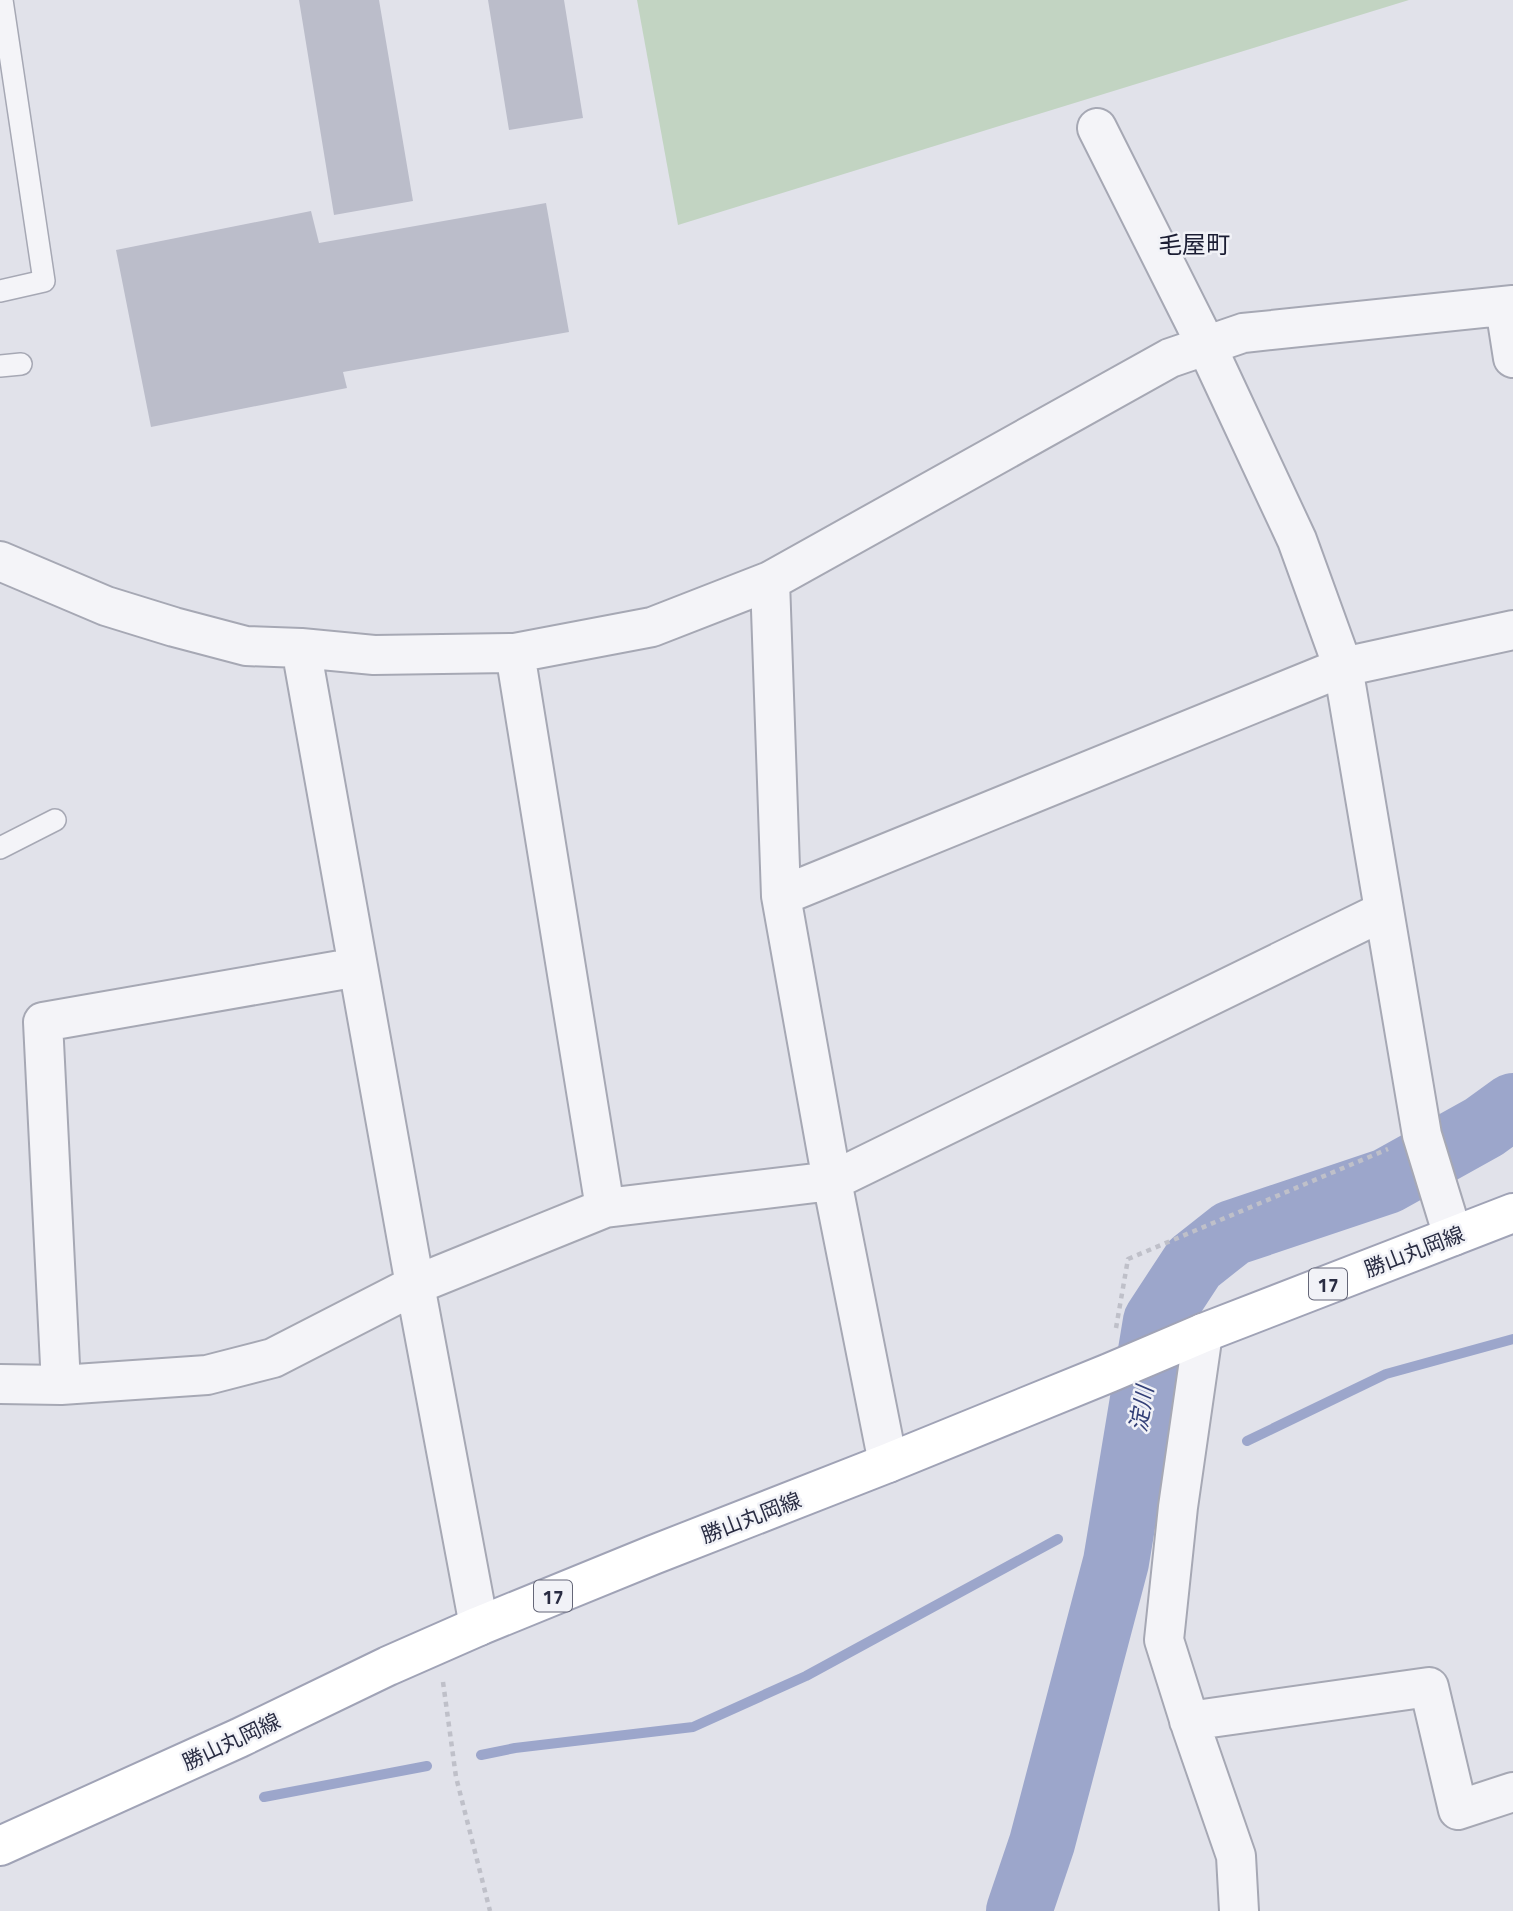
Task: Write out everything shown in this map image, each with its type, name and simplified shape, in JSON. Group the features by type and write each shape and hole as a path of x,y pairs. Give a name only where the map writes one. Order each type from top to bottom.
{"main road":[{"name":"勝山丸岡線","path":"0,1846 479,1626 1112,1371 1449,1221 1513,1213"}],"street":[{"path":"1097,128 1206,345 1297,540 1343,667 1422,1135 1449,1221"},
{"path":"0,561 106,607 246,646 374,654 515,653 652,627 770,581 1170,358 1243,333 1509,306 1513,358"},
{"path":"770,581 781,896 832,1181 888,1463"},
{"path":"781,896 1343,667 1513,630"},
{"path":"301,648 479,1626"},
{"path":"515,653 605,1208"},
{"path":"0,1384 61,1385 206,1375 273,1358 415,1285 605,1208 832,1181 1384,911"},
{"path":"61,1385 43,1022 358,967"},
{"path":"1192,1337 1164,1640 1236,1856 1239,1911"},
{"path":"1189,1721 1429,1686 1458,1810 1513,1792"}],"lane":[{"path":"0,290 44,281 2,0"},
{"path":"0,848 55,820"}],"path":[{"path":"1112,1371 1128,1259 1422,1135"},
{"path":"438,1644 456,1777 490,1911"}],"green space":[{"path":"637,0 1409,0 678,225"}],"building":[{"path":"299,0 379,0 413,201 334,215"},
{"path":"488,0 564,0 583,118 509,130"},
{"path":"546,203 569,332 343,372 347,388 151,427 116,250 311,211 319,243"}],"waterway":[{"name":"淀川","path":"1019,1911 1042,1843 1116,1562 1156,1321 1194,1263 1232,1233 1387,1181 1484,1127 1513,1106"},
{"path":"1247,1441 1386,1374 1513,1339"},
{"path":"481,1755 515,1748 693,1727 806,1676 1058,1539"},
{"path":"264,1797 427,1766"}],"district":[{"name":"毛屋町","path":"1194,244"}]}
